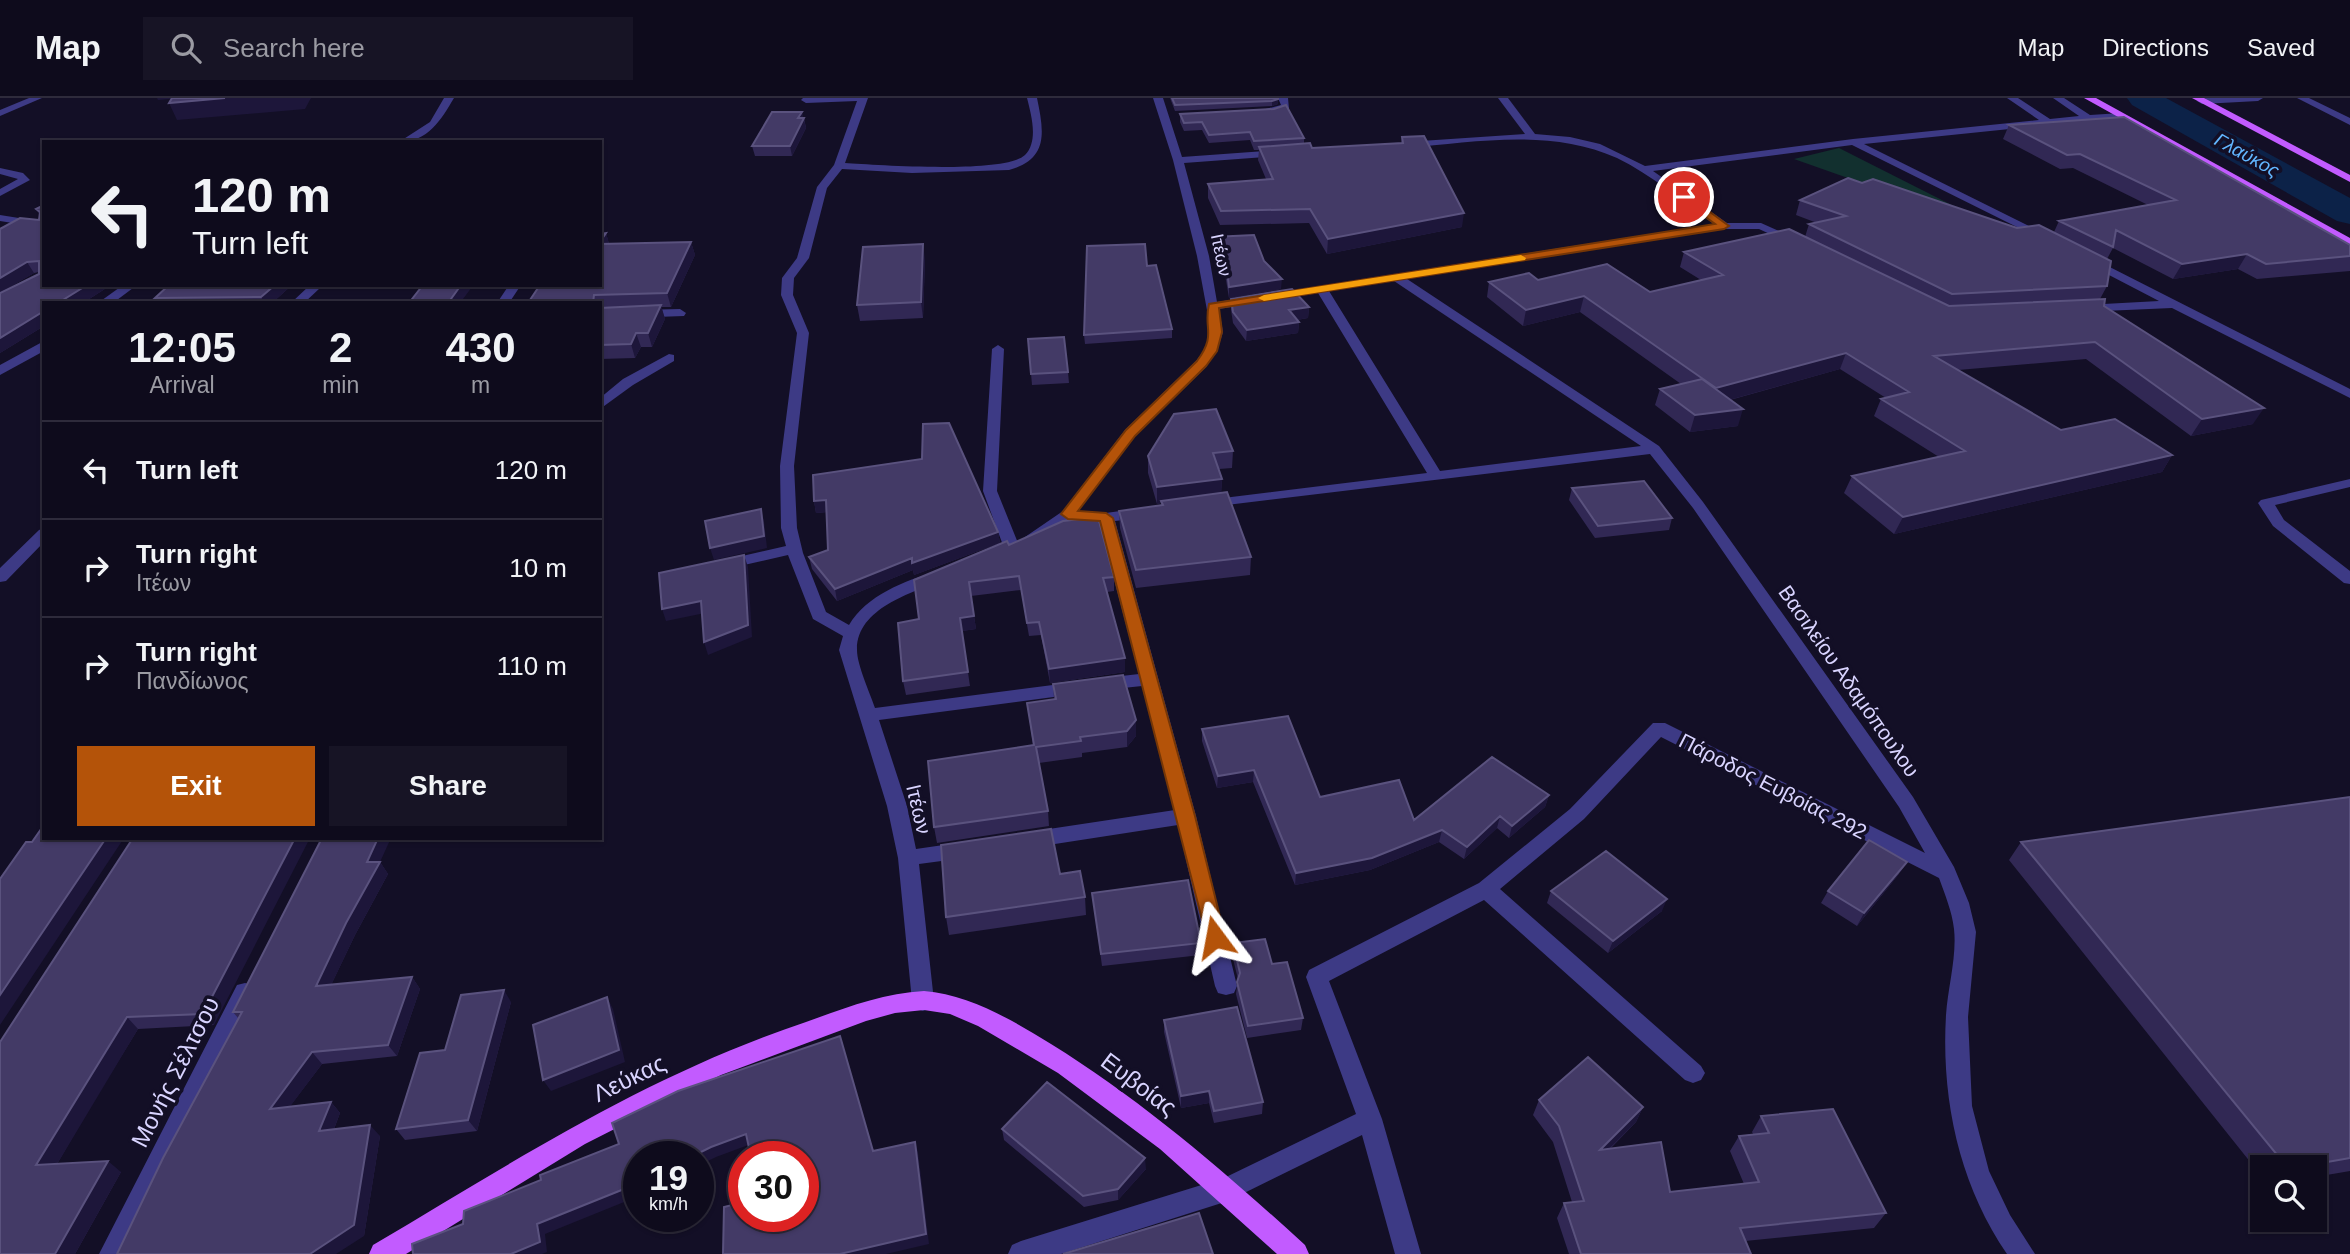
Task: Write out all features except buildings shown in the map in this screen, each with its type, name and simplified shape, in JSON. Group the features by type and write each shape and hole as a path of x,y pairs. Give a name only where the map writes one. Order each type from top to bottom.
{"main road":[{"path":"2089,98 2350,243"},
{"path":"2199,99 2350,179"},
{"name":"Ευβοίας","path":"923,1001 941,1003 983,1018 1096,1084 1228,1189 1296,1254"},
{"name":"Λεύκας","path":"387,1253 477,1195 606,1120 716,1066 853,1015 923,1001"}],"street":[{"path":"0,113 37,98"},
{"path":"407,140 434,124 449,98"},
{"path":"806,100 863,98 839,166 822,187 803,258 788,278 787,295 803,333 787,466 788,510 794,549 820,615 852,634 859,619 890,596 956,570"},
{"path":"839,166 947,170 1009,167 1023,163 1035,149 1036,115 1032,98"},
{"name":"Ιτέων","path":"992,556 1043,532 1068,514 1130,433 1207,356 1215,342 1213,306 1203,256 1178,160 1170,117 1158,98"},
{"path":"1259,113 1286,107 1283,98"},
{"path":"1503,98 1532,136"},
{"path":"2012,98 2047,121"},
{"path":"2058,98 2087,117"},
{"path":"2199,99 2258,98"},
{"path":"2302,98 2350,122"},
{"path":"1643,169 1853,142 2118,115"},
{"path":"1396,145 1532,136 1588,144 1621,156 1643,169 1724,226"},
{"path":"1853,142 2052,242"},
{"path":"1178,160 1290,153"},
{"path":"0,171 19,175 25,180 0,193"},
{"path":"0,218 42,225"},
{"path":"1213,306 1724,226 1761,226 1811,250"},
{"path":"2077,254 2350,394"},
{"name":"Βασιλείου Αδαμόπουλου","path":"1396,277 1654,449 1669,465 1906,802 1947,873 1959,903 1965,932 1957,1017 1960,1106 1977,1173 2001,1224 2022,1254"},
{"path":"107,301 128,287"},
{"path":"299,301 314,288"},
{"path":"1321,289 1436,476"},
{"path":"2066,310 2176,304"},
{"path":"602,315 680,313"},
{"path":"0,372 42,346"},
{"path":"998,349 990,491 1012,548"},
{"path":"602,403 628,382 669,358"},
{"path":"1188,507 1654,449"},
{"path":"2350,483 2266,503 2278,523 2350,579"},
{"path":"1068,514 1106,518 1161,511"},
{"path":"1106,518 1186,816 1227,985"},
{"path":"0,577 42,535"},
{"path":"712,568 794,549"},
{"name":"Ιτέων","path":"852,634 848,650 850,660 888,771 908,858 923,1001"},
{"path":"868,716 1148,679"},
{"name":"Πάροδος Ευβοίας 292","path":"1370,1119 1317,977 1486,890 1577,814 1659,728 1947,873"},
{"path":"1014,842 1186,816"},
{"path":"908,858 988,846"},
{"path":"1486,890 1693,1073"},
{"name":"Μονής Σέλτσου","path":"112,1254 255,973"},
{"path":"1021,1254 1228,1189 1370,1119 1408,1254"}],"green space":[{"path":"1839,148 2015,237 1794,159"}],"waterway":[{"name":"Γλαύκος","path":"2143,98 2350,213"}],"slow traffic":[{"path":"1264,298 1521,258"}],"route":[{"path":"1215,937 1186,816 1106,518 1068,514 1130,433 1201,364 1215,342 1213,306 1724,226 1684,197"}]}
